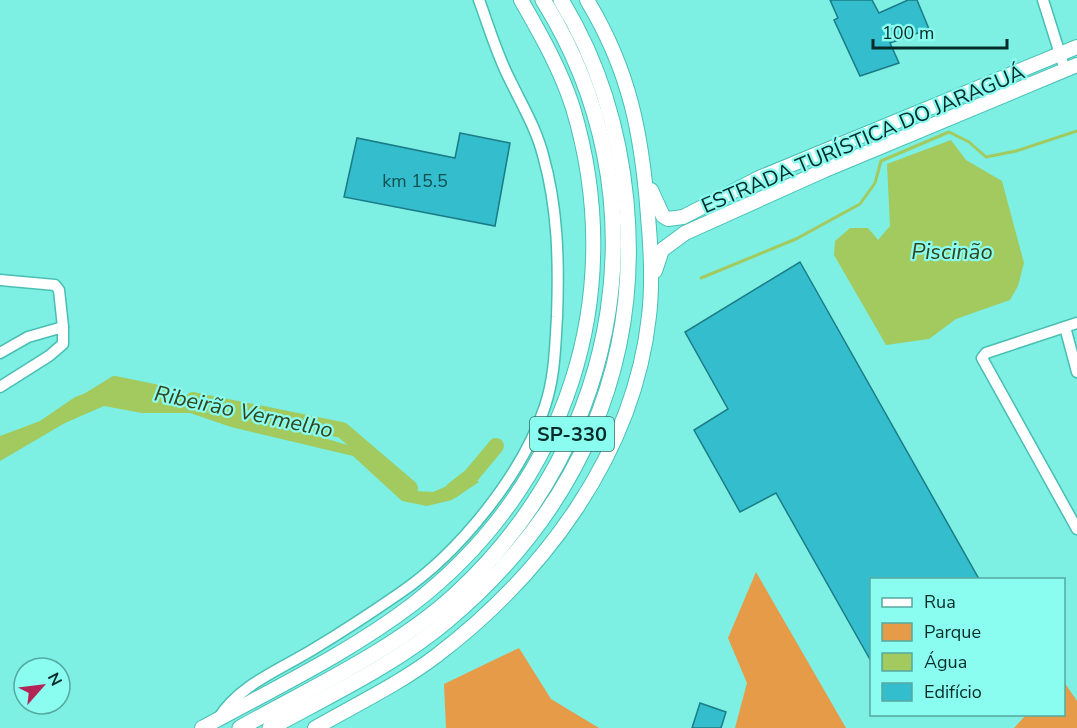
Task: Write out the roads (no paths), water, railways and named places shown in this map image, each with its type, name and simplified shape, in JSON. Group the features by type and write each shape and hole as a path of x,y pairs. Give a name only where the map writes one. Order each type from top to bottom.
{"highway":[{"name":"SP-330","path":"240,728 378,650 454,595 508,539 533,505 556,466 586,402 598,365 613,290 611,199 603,146 586,84 543,0"},
{"name":"SP-330","path":"270,728 386,663 431,634 482,590 533,532 579,460 595,425 613,372 624,326 630,267 630,239 623,174 609,105 592,60 561,0"}],"main road":[{"path":"202,728 366,636 414,603 475,546 510,502 553,434 577,370 589,317 594,273 591,202 588,170 573,109 543,38 521,0"},
{"path":"315,728 435,657 511,591 557,536 586,495 618,432 640,364 651,290 645,168 641,139 622,75 610,43 587,0"},
{"name":"ESTRADA TURÍSTICA DO JARAGUÁ","path":"645,168 657,209 663,216 676,219 759,178 1077,47"},
{"name":"ESTRADA TURÍSTICA DO JARAGUÁ","path":"651,290 657,258 667,245 685,233 796,182 1071,68"}],"street":[{"path":"218,719 240,693 371,613 406,589 450,550 489,506 515,466 545,407 554,371 558,282 557,234 552,196 536,133 510,81 479,0"},
{"path":"1043,0 1059,54 1071,68"},
{"path":"0,280 55,285 58,290 63,327 63,344 49,356 0,387"},
{"path":"1077,323 986,353 983,356 984,362 1077,529"},
{"path":"0,353 27,337 63,327"},
{"path":"1065,327 1077,372"}],"water":[{"name":"Piscinão","path":"951,140 966,160 1002,181 1024,263 1018,286 1010,300 956,319 929,339 886,345 834,255 835,241 850,228 868,228 878,240 890,226 887,164"},
{"name":"Ribeirão Vermelho","path":"144,388 170,391 357,448 416,491 433,492 449,485 466,472 479,482 452,500 427,506 402,501 353,456 231,427 190,413 142,413 104,406 65,423 0,461 0,436 40,421 75,397 89,392"}],"waterway":[{"name":"Ribeirão Vermelho","path":"701,278 796,239 860,204 875,183 881,161 949,132 969,142 986,157 1016,151 1077,131"},
{"name":"Ribeirão Vermelho","path":"86,402 115,384 159,393"},
{"name":"Ribeirão Vermelho","path":"193,400 342,430 410,488"},
{"name":"Ribeirão Vermelho","path":"453,490 471,476 496,446"}]}
